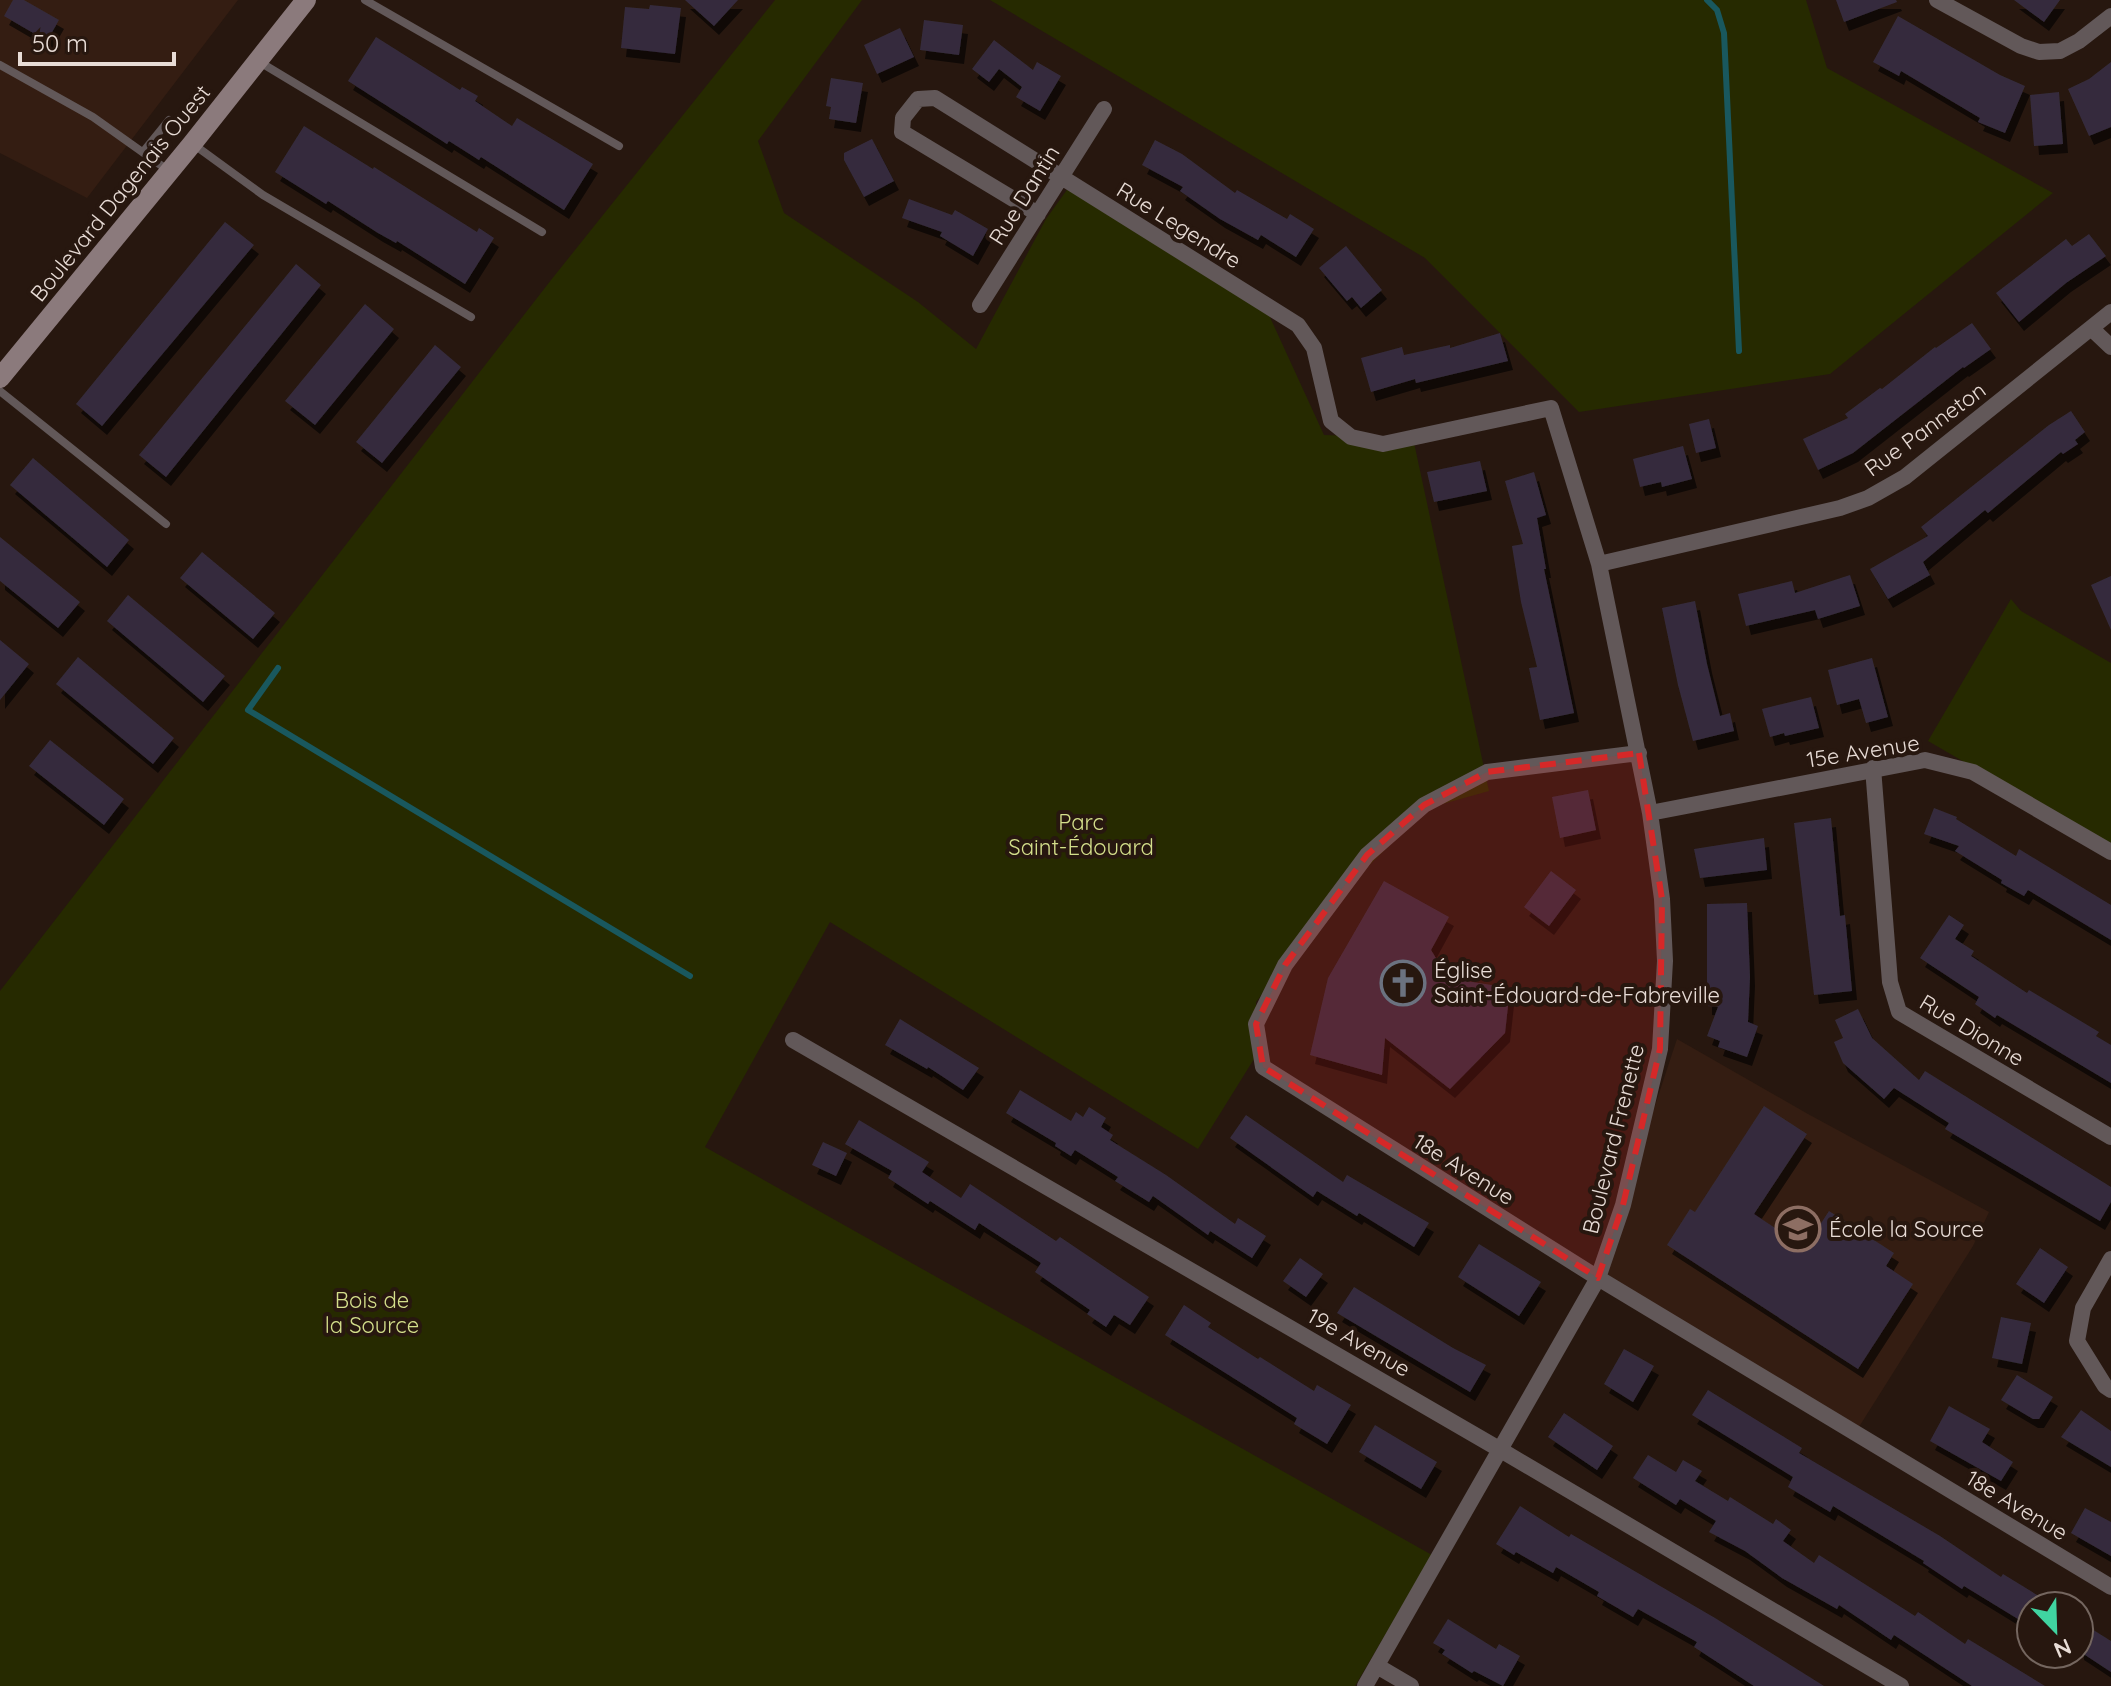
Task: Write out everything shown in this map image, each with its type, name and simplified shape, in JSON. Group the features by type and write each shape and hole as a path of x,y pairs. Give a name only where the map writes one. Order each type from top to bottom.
{"main road":[{"name":"Boulevard Dagenais Ouest","path":"0,378 10,359 170,171 306,0"}],"street":[{"path":"1937,0 2021,46 2039,52 2060,51 2070,46 2111,16"},
{"name":"Rue Legendre","path":"1038,214 902,132 903,118 918,99 935,98 1298,325 1314,348 1331,421 1351,437 1383,444 1551,408"},
{"name":"Rue Dantin","path":"980,305 1104,109"},
{"name":"Rue Panneton","path":"1599,564 1840,508 1868,498 1905,477 2111,312"},
{"path":"2092,329 2111,347"},
{"name":"Boulevard Frenette","path":"1365,1686 1598,1278 1623,1205 1660,1049 1665,961 1662,899 1650,813 1599,564 1551,408"},
{"name":"18e Avenue","path":"1639,753 1487,772 1424,805 1367,855 1285,965 1256,1024 1263,1067 1598,1278 2111,1587"},
{"name":"15e Avenue","path":"1650,813 1925,760 1973,772 2111,852"},
{"name":"Rue Dionne","path":"1873,768 1890,982 1899,1012 2111,1137"},
{"name":"19e Avenue","path":"793,1040 1901,1686"},
{"path":"2111,1259 2083,1308 2077,1341 2105,1386 2111,1390"},
{"path":"1377,1666 1411,1686"}],"lane":[{"path":"365,0 619,146"},
{"path":"258,60 542,232"},
{"path":"0,65 93,117 170,171"},
{"path":"143,152 169,120"},
{"path":"192,144 263,195 471,317"},
{"path":"0,391 166,524"}],"highlighted area":[{"path":"1639,753 1662,899 1660,1049 1623,1205 1598,1278 1263,1067 1256,1024 1285,965 1367,855 1424,805 1487,772"}],"shaded area":[{"path":"0,0 238,0 87,198 0,153"},
{"name":"École la Source","path":"1677,1039 1989,1212 1973,1246 1852,1438 1598,1278"}],"green space":[{"name":"Bois de la Source","path":"775,0 862,0 758,141 784,213 918,302 976,349 1046,219 1069,187 1263,302 1324,435 1413,438 1489,791 1432,807 1335,899 1256,1002 1259,1051 1198,1149 830,922 705,1147 1432,1555 1355,1686 0,1686 0,991 551,280"},
{"path":"990,0 1806,0 1827,68 2053,193 1830,374 1579,412 1425,258"},
{"path":"2011,599 2021,611 2111,663 2111,847 1928,741"}],"building":[{"path":"13,0 24,0 59,20 47,41 4,16"},
{"path":"685,0 738,0 714,26"},
{"path":"1836,0 1896,0 1897,2 1844,22"},
{"path":"2014,0 2060,0 2044,22"},
{"path":"650,5 681,8 675,54 621,48 625,7 649,9"},
{"path":"1898,16 2000,75 2025,86 2005,133 1978,122 1980,118 1901,71 1899,76 1873,62"},
{"path":"924,20 963,25 959,55 920,50"},
{"path":"900,28 914,57 877,74 864,45"},
{"path":"376,37 460,90 462,87 478,96 475,101 512,126 517,118 593,164 564,210 481,157 479,160 449,141 447,144 348,81"},
{"path":"994,40 1033,70 1037,62 1061,76 1040,111 1016,97 1022,87 999,69 989,82 972,69"},
{"path":"2111,62 2111,127 2089,136 2068,89 2089,79"},
{"path":"831,78 863,83 856,123 829,119 831,107 826,106"},
{"path":"2059,92 2063,144 2034,146 2030,95"},
{"path":"304,126 477,232 479,228 494,238 465,284 397,241 378,233 328,201 326,204 275,172"},
{"path":"872,139 894,181 864,197 844,160 844,153"},
{"path":"1155,140 1182,154 1235,193 1237,190 1287,219 1290,214 1314,229 1296,257 1261,235 1258,240 1220,219 1180,191 1183,187 1142,165"},
{"path":"909,199 952,215 955,210 988,229 973,256 940,236 942,232 902,218"},
{"path":"225,222 254,245 102,426 76,404"},
{"path":"2089,234 2106,256 2066,283 2019,322 1996,293 2066,239 2072,246"},
{"path":"1346,246 1382,290 1361,308 1352,297 1347,301 1319,268"},
{"path":"296,264 321,285 166,477 139,455"},
{"path":"365,304 394,329 315,425 285,401"},
{"path":"1972,323 1991,349 1963,367 1853,453 1818,470 1803,439 1848,418 1845,414"},
{"path":"1500,333 1508,361 1416,383 1415,379 1371,392 1361,358 1402,347 1404,355 1450,345 1450,348"},
{"path":"435,345 461,367 382,463 356,442"},
{"path":"2071,411 2085,432 2075,440 2078,444 2063,454 2061,452 1923,562 1930,575 1888,599 1870,569 1928,536 1921,527"},
{"path":"1709,419 1716,448 1696,453 1689,424"},
{"path":"1683,446 1692,479 1662,487 1661,482 1640,487 1633,459"},
{"path":"33,458 129,540 107,567 10,485"},
{"path":"1480,461 1487,491 1434,502 1427,472"},
{"path":"1534,472 1546,515 1537,518 1544,569 1574,713 1540,720 1529,668 1537,667 1521,602 1512,546 1523,544 1505,481"},
{"path":"0,537 80,602 58,628 0,581"},
{"path":"202,552 275,613 253,639 180,578"},
{"path":"1850,575 1860,606 1818,619 1815,610 1746,626 1738,594 1792,581 1795,593"},
{"path":"2111,576 2111,630 2091,585"},
{"path":"128,595 225,676 203,702 107,621"},
{"path":"1695,601 1720,716 1730,713 1734,731 1693,741 1662,608"},
{"path":"0,640 29,664 0,700"},
{"path":"78,657 174,738 153,764 56,684"},
{"path":"1872,658 1888,717 1866,723 1859,699 1837,705 1828,670"},
{"path":"1811,697 1819,728 1770,737 1762,709"},
{"path":"50,740 124,799 104,825 29,766"},
{"path":"1588,790 1596,830 1560,838 1552,797"},
{"path":"1934,808 1957,817 2016,856 2019,849 2111,905 2111,940 2028,890 2024,896 2001,883 2002,880 1955,851 1959,846 1924,834"},
{"path":"1831,818 1840,916 1845,915 1852,991 1814,995 1794,823"},
{"path":"1764,838 1767,870 1700,878 1694,849"},
{"path":"1551,871 1576,890 1549,926 1524,907"},
{"name":"Église Saint-Édouard-de-Fabreville","path":"1384,881 1449,917 1431,950 1448,978 1510,988 1505,1033 1450,1089 1385,1038 1382,1075 1310,1055 1328,978"},
{"path":"1747,903 1748,1022 1758,1026 1747,1057 1718,1047 1720,1041 1707,1036 1718,1007 1707,1006 1707,904"},
{"path":"1949,915 1964,925 1955,939 1974,951 1971,956 2027,993 2029,990 2099,1032 2096,1036 2111,1045 2111,1083 1997,1015 1995,1018 1975,1004 1979,997 1920,958"},
{"path":"1858,1009 1872,1038 1919,1080 1925,1071 2111,1187 2111,1202 2100,1221 1945,1129 1949,1123 1894,1088 1884,1099 1843,1063 1834,1042 1843,1038 1835,1020"},
{"path":"900,1019 979,1068 963,1090 928,1067 885,1045"},
{"path":"1020,1090 1071,1121 1076,1112 1083,1117 1089,1107 1106,1118 1101,1127 1113,1135 1110,1140 1235,1224 1238,1218 1266,1236 1252,1258 1210,1231 1208,1235 1153,1196 1149,1202 1115,1181 1118,1177 1075,1150 1071,1156 1055,1146 1056,1143 1006,1113"},
{"path":"1764,1106 1807,1134 1754,1214 1805,1248 1829,1211 1894,1253 1886,1266 1913,1284 1858,1369 1667,1245 1690,1209 1695,1212"},
{"path":"1246,1115 1343,1182 1347,1175 1429,1223 1414,1247 1317,1191 1313,1197 1230,1138"},
{"path":"859,1120 929,1162 922,1172 961,1198 970,1184 1056,1241 1060,1237 1149,1297 1130,1325 1114,1315 1106,1327 1087,1314 1090,1310 1035,1272 1041,1263 979,1223 975,1230 888,1178 892,1171 845,1144"},
{"path":"823,1142 847,1153 836,1176 812,1165"},
{"path":"1479,1244 1541,1282 1519,1316 1458,1277"},
{"path":"2040,1248 2068,1267 2044,1303 2016,1284"},
{"path":"1300,1258 1323,1274 1306,1297 1283,1281"},
{"path":"1354,1287 1486,1365 1470,1392 1337,1313"},
{"path":"1184,1305 1211,1323 1208,1327 1258,1359 1260,1357 1314,1391 1317,1385 1351,1405 1327,1444 1294,1424 1297,1418 1165,1335"},
{"path":"2001,1317 2031,1323 2022,1364 1992,1358"},
{"path":"1624,1349 1654,1366 1633,1402 1604,1384"},
{"path":"2017,1375 2053,1397 2039,1419 2033,1419 2001,1400"},
{"path":"1708,1390 1802,1448 1799,1453 1940,1536 2001,1577 2003,1574 2029,1590 2015,1590 2015,1617 1964,1586 1962,1589 1924,1561 1833,1506 1830,1512 1788,1487 1793,1477 1692,1415"},
{"path":"1949,1406 1990,1429 1982,1442 2013,1462 2001,1481 1930,1441"},
{"path":"2081,1410 2111,1431 2111,1467 2061,1437"},
{"path":"1564,1413 1613,1446 1597,1470 1548,1437"},
{"path":"1375,1425 1437,1462 1421,1489 1359,1452"},
{"path":"1648,1455 1676,1472 1683,1460 1702,1471 1695,1481 1728,1501 1730,1497 1773,1524 1776,1519 1791,1530 1783,1541 1814,1563 1819,1555 1915,1616 1918,1612 1965,1644 1968,1639 2045,1686 1972,1686 1894,1635 1891,1640 1839,1605 1837,1609 1782,1578 1745,1551 1709,1532 1716,1521 1680,1499 1676,1505 1633,1478"},
{"path":"1520,1506 1569,1537 1571,1534 1715,1618 1824,1686 1754,1686 1694,1647 1697,1642 1638,1609 1633,1617 1597,1596 1599,1592 1556,1567 1553,1573 1516,1552 1514,1555 1496,1544"},
{"path":"2085,1508 2111,1522 2111,1556 2071,1533"},
{"path":"1448,1619 1496,1649 1499,1644 1520,1656 1503,1686 1474,1671 1472,1673 1442,1654 1445,1650 1433,1643"},
{"path":"2095,1631 2111,1641 2111,1672 2095,1662"}],"waterway":[{"path":"1707,0 1717,10 1724,33 1739,351"},
{"path":"278,668 248,710 690,976"}],"place":[{"name":"Église Saint-Édouard-de-Fabreville","path":"1403,983"},
{"name":"École la Source","path":"1798,1229"}],"park label":[{"name":"Parc Saint-Édouard","path":"1081,834"}]}
